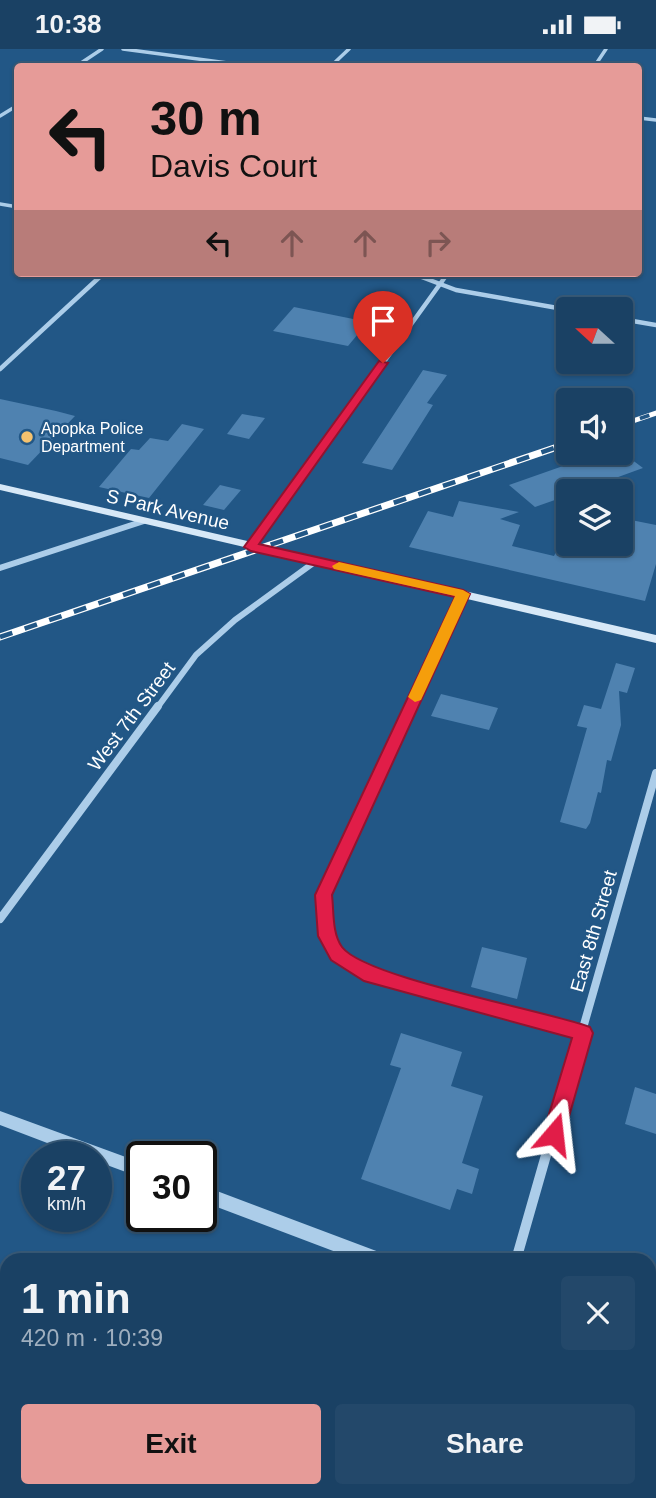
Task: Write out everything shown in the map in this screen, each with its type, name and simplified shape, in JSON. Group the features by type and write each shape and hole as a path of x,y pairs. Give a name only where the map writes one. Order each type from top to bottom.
{"main road":[{"name":"S Park Avenue","path":"0,487 656,639"}],"street":[{"path":"81,63 102,49"},
{"path":"123,49 228,63"},
{"path":"335,63 349,49"},
{"path":"0,369 100,277"},
{"path":"422,277 456,290 556,308"},
{"path":"251,547 444,277"},
{"path":"634,321 656,325"},
{"path":"0,568 144,521"},
{"name":"West 7th Street","path":"0,919 196,655 235,620 316,561"},
{"path":"463,594 324,895 327,936 337,955 371,975 583,1033"},
{"name":"East 8th Street","path":"518,1253 656,772"},
{"path":"0,1118 126,1165"},
{"path":"217,1199 360,1253"}],"building":[{"path":"294,307 368,322 348,346 273,331"},
{"path":"423,370 447,375 427,403 433,405 392,470 362,463"},
{"name":"Apopka Police Department","path":"0,399 75,416 28,465 0,458"},
{"path":"242,414 265,418 249,439 227,434"},
{"path":"182,424 204,429 149,498 99,487 131,449 139,450 150,438 168,441"},
{"path":"633,460 643,468 613,479 556,479 556,500 535,507 509,485 566,465 633,465"},
{"path":"220,485 241,490 224,510 203,505"},
{"path":"459,501 519,512 500,519 520,525 512,546 554,556 556,552 556,556 633,556 633,520 656,525 656,564 645,601 409,547 428,511 453,517"},
{"path":"616,663 635,668 627,693 619,691 621,725 611,761 607,760 601,793 598,792 586,829 560,822 587,728 577,726 584,705 601,709"},
{"path":"441,694 498,708 489,730 431,716"},
{"path":"482,947 527,958 517,999 471,987"},
{"path":"401,1033 462,1052 451,1086 483,1096 462,1163 479,1169 472,1194 457,1189 450,1210 361,1179 401,1068 390,1065"},
{"path":"635,1087 656,1094 656,1134 625,1124"}],"railway":[{"path":"633,421 656,413"},
{"path":"0,637 556,447"}],"slow traffic":[{"path":"339,566 463,594 415,697"}],"place":[{"name":"Apopka Police Department","path":"27,437"}],"route":[{"path":"383,363 251,547 463,594 324,895 327,936 337,955 371,975 583,1033 554,1134"}]}
